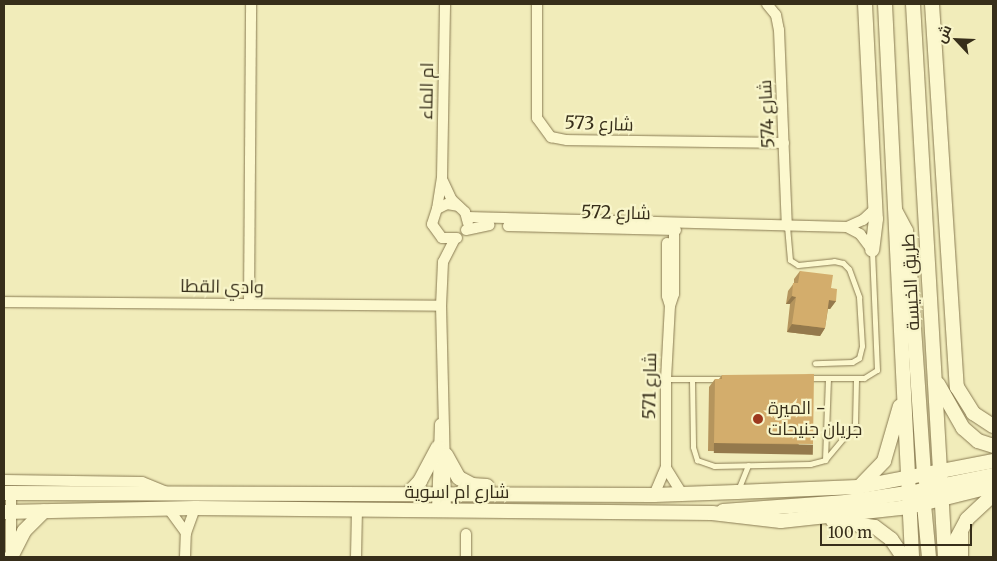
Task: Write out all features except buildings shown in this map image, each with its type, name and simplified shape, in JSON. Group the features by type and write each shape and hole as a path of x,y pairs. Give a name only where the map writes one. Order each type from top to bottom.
{"street":[{"path":"249,304 251,4"},
{"name":"ام الماء","path":"437,209 442,178 445,4"},
{"name":"شارع 573","path":"537,4 537,118 551,137 567,140 784,143"},
{"name":"شارع 574","path":"767,4 778,22 787,226"},
{"name":"طريق الخيسة","path":"865,4 876,208 872,250"},
{"name":"طريق الخيسة","path":"885,4 907,479"},
{"name":"طريق الخيسة","path":"912,557 925,489 936,379 913,4"},
{"path":"932,4 951,305 960,396 973,413 993,426"},
{"path":"915,25 937,86"},
{"name":"ام الماء","path":"442,178 447,193 458,206"},
{"path":"441,510 443,413 441,306 443,262 437,234 432,224 437,209 447,204 458,206 467,217 466,230 454,240 443,262"},
{"path":"847,227 863,220 876,208"},
{"path":"894,209 903,223 909,254 929,557"},
{"name":"شارع 572","path":"467,217 756,230 766,226 847,227"},
{"name":"شارع 572","path":"466,230 489,225 670,227"},
{"name":"شارع 571","path":"654,495 661,484 666,467 666,379 670,306 667,296 670,227"},
{"path":"847,227 860,234 872,250"},
{"path":"437,234 454,240"},
{"name":"وادي القطا","path":"4,302 441,306"},
{"path":"933,342 951,305"},
{"path":"936,379 963,428 978,440 993,446"},
{"path":"858,487 872,476 884,461 903,396"},
{"path":"409,493 442,451"},
{"path":"442,451 454,474 465,482 522,494"},
{"path":"925,489 993,461"},
{"path":"666,467 682,494"},
{"path":"712,513 846,502 993,475"},
{"path":"907,479 942,500 993,486"},
{"name":"شارع ام اسوية","path":"7,493 654,495 858,487 907,479"},
{"path":"4,480 142,482 169,493"},
{"name":"شارع ام اسوية","path":"7,512 168,508 441,510 712,513 764,520 818,517 925,489"},
{"path":"7,493 11,557"},
{"path":"954,557 964,524 973,511 993,495"},
{"path":"942,500 945,557"},
{"path":"168,508 186,533"},
{"path":"185,557 186,533 195,508"},
{"path":"353,510 356,557"},
{"path":"11,557 24,532 44,511"},
{"path":"818,517 875,527 891,539 902,557"},
{"path":"963,557 964,524"},
{"path":"466,534 466,557"}],"lane":[{"path":"787,226 790,260 798,265 834,261 842,263 849,269 859,297 861,354 852,362 815,363"},
{"path":"799,379 856,379 869,377 879,365 872,250"},
{"path":"825,460 828,378"},
{"path":"666,379 731,379"},
{"path":"692,380 693,447 697,460 714,466 810,464 825,460 854,424 856,379"},
{"path":"737,492 748,465"}],"place":[{"name":"الميرة - جريان جنيحات","path":"758,419"}]}
